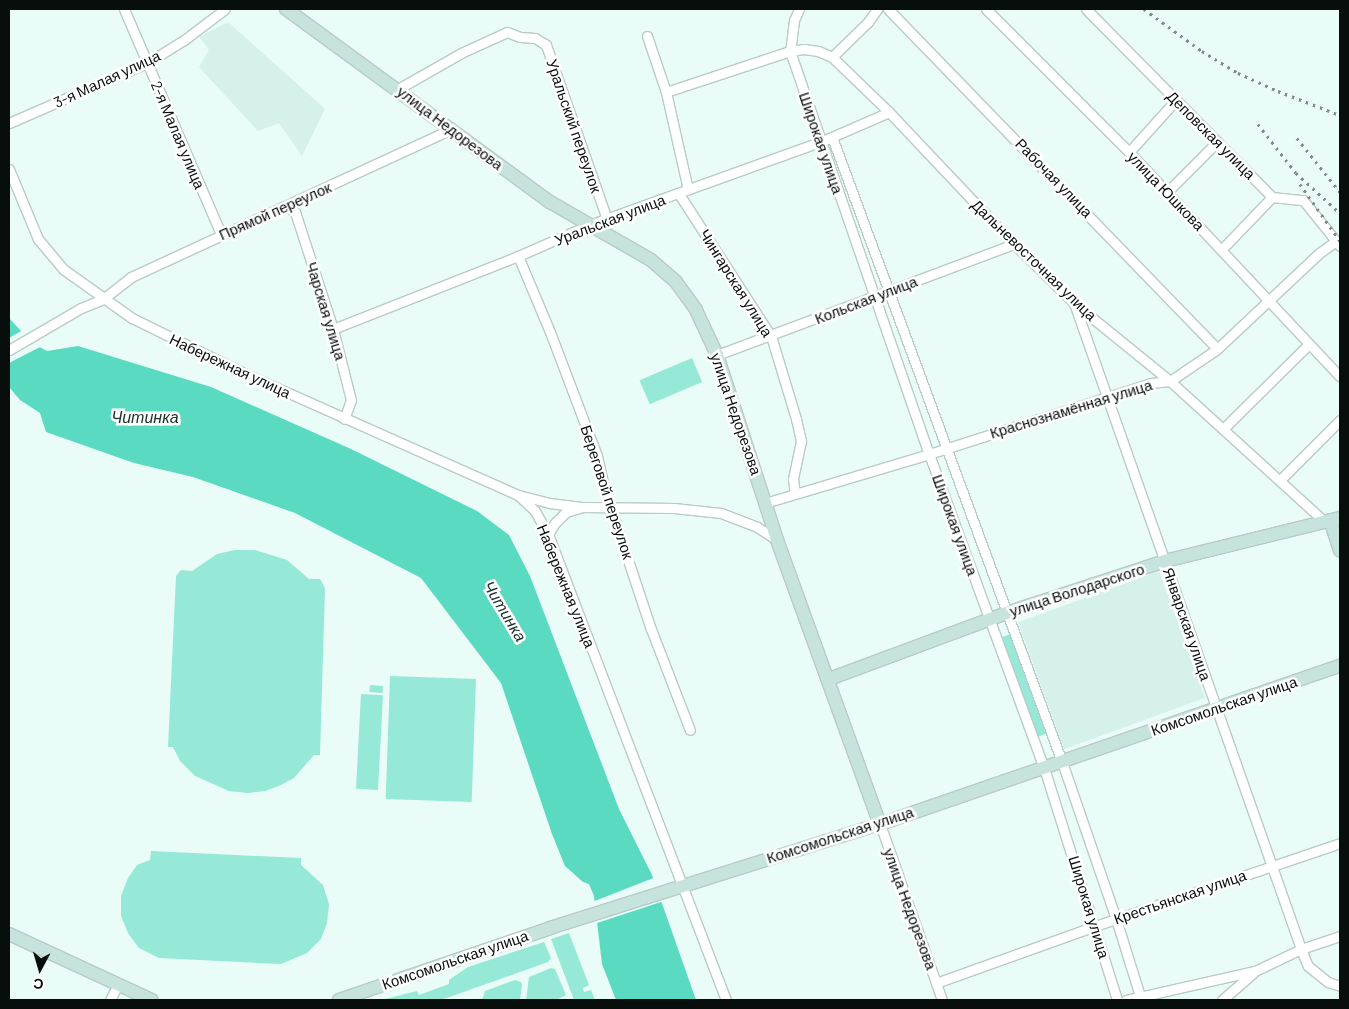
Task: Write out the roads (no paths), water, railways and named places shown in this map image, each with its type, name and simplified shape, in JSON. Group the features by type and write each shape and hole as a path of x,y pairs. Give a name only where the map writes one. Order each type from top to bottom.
{"main road":[{"name":"улица Недорезова","path":"286,9 398,89 550,202 651,260 676,282 696,310 717,355 777,540 880,824"},
{"name":"улица Володарского","path":"829,679 1006,613 1165,561 1331,520"},
{"path":"1331,520 1340,550"},
{"name":"Комсомольская улица","path":"339,1000 550,928 880,824 1340,666"},
{"path":"9,934 152,1000"}],"street":[{"name":"2-я Малая улица","path":"124,9 221,234"},
{"name":"3-я Малая улица","path":"9,123 147,63 184,40 225,9"},
{"path":"790,51 794,20 799,9"},
{"path":"832,57 868,22 877,9"},
{"name":"Рабочая улица","path":"888,9 1217,349"},
{"name":"улица Юшкова","path":"986,9 1129,152 1340,377"},
{"name":"Деповская улица","path":"1086,9 1272,197"},
{"name":"Уральский переулок","path":"398,89 461,53 507,32 520,38 535,38 546,45 607,219"},
{"path":"647,36 666,92 688,190"},
{"name":"Дальневосточная улица","path":"666,92 790,51 804,49 818,51 832,57 889,112 1014,244 1074,302 1170,381 1280,480 1331,520"},
{"name":"Широкая улица","path":"790,51 929,454 1044,768 1117,1000"},
{"path":"1129,152 1176,100"},
{"name":"Уральская улица","path":"333,329 518,256 589,225 820,142 889,112"},
{"name":"Прямой переулок","path":"9,350 70,314 103,299 126,280 221,234 288,207 452,130"},
{"name":"Широкая улица","path":"832,137 1062,762 1116,919 1140,996"},
{"path":"1167,192 1218,142"},
{"name":"Набережная улица","path":"9,169 38,239 63,269 132,318 344,419 518,495 535,511 548,534 677,888 726,1000"},
{"name":"Чингарская улица","path":"679,194 771,336 801,441 794,479 794,493"},
{"path":"1222,250 1272,197 1303,200 1338,244"},
{"name":"Чарская улица","path":"288,207 295,212 333,329 351,400 344,419"},
{"name":"Кольская улица","path":"717,355 1014,244"},
{"name":"Краснознамённая улица","path":"765,503 946,449 1151,383 1170,381 1217,349 1318,254 1338,244"},
{"name":"Береговой переулок","path":"518,256 550,332 597,456 601,477 652,629 690,730"},
{"name":"Январская улица","path":"1074,302 1217,708 1270,866 1301,949 1308,966 1328,982 1340,986"},
{"path":"1223,430 1309,344"},
{"path":"1280,480 1340,420"},
{"path":"518,495 549,503 584,507 670,508 721,513 757,527 777,540"},
{"path":"548,534 554,522 566,512 584,507"},
{"name":"улица Недорезова","path":"880,824 942,1000"},
{"name":"Крестьянская улица","path":"936,983 1095,926 1340,843"},
{"path":"1126,1000 1255,971 1301,949 1340,936"},
{"path":"1222,1000 1255,971"},
{"path":"110,1000 118,984"}],"water":[{"name":"Читинка","path":"9,318 32,343 47,351 78,346 211,387 351,449 477,511 509,535 530,576 619,809 652,875 696,1000 616,1000 602,964 594,896 589,884 583,882 565,866 552,834 501,683 421,578 295,513 193,477 134,463 46,432 40,413 20,400 9,387"}],"railway":[{"path":"1144,9 1202,51 1238,73 1340,115"},
{"path":"1258,124 1296,173 1340,213"},
{"path":"1297,138 1340,192"},
{"path":"1300,184 1340,241"}]}
